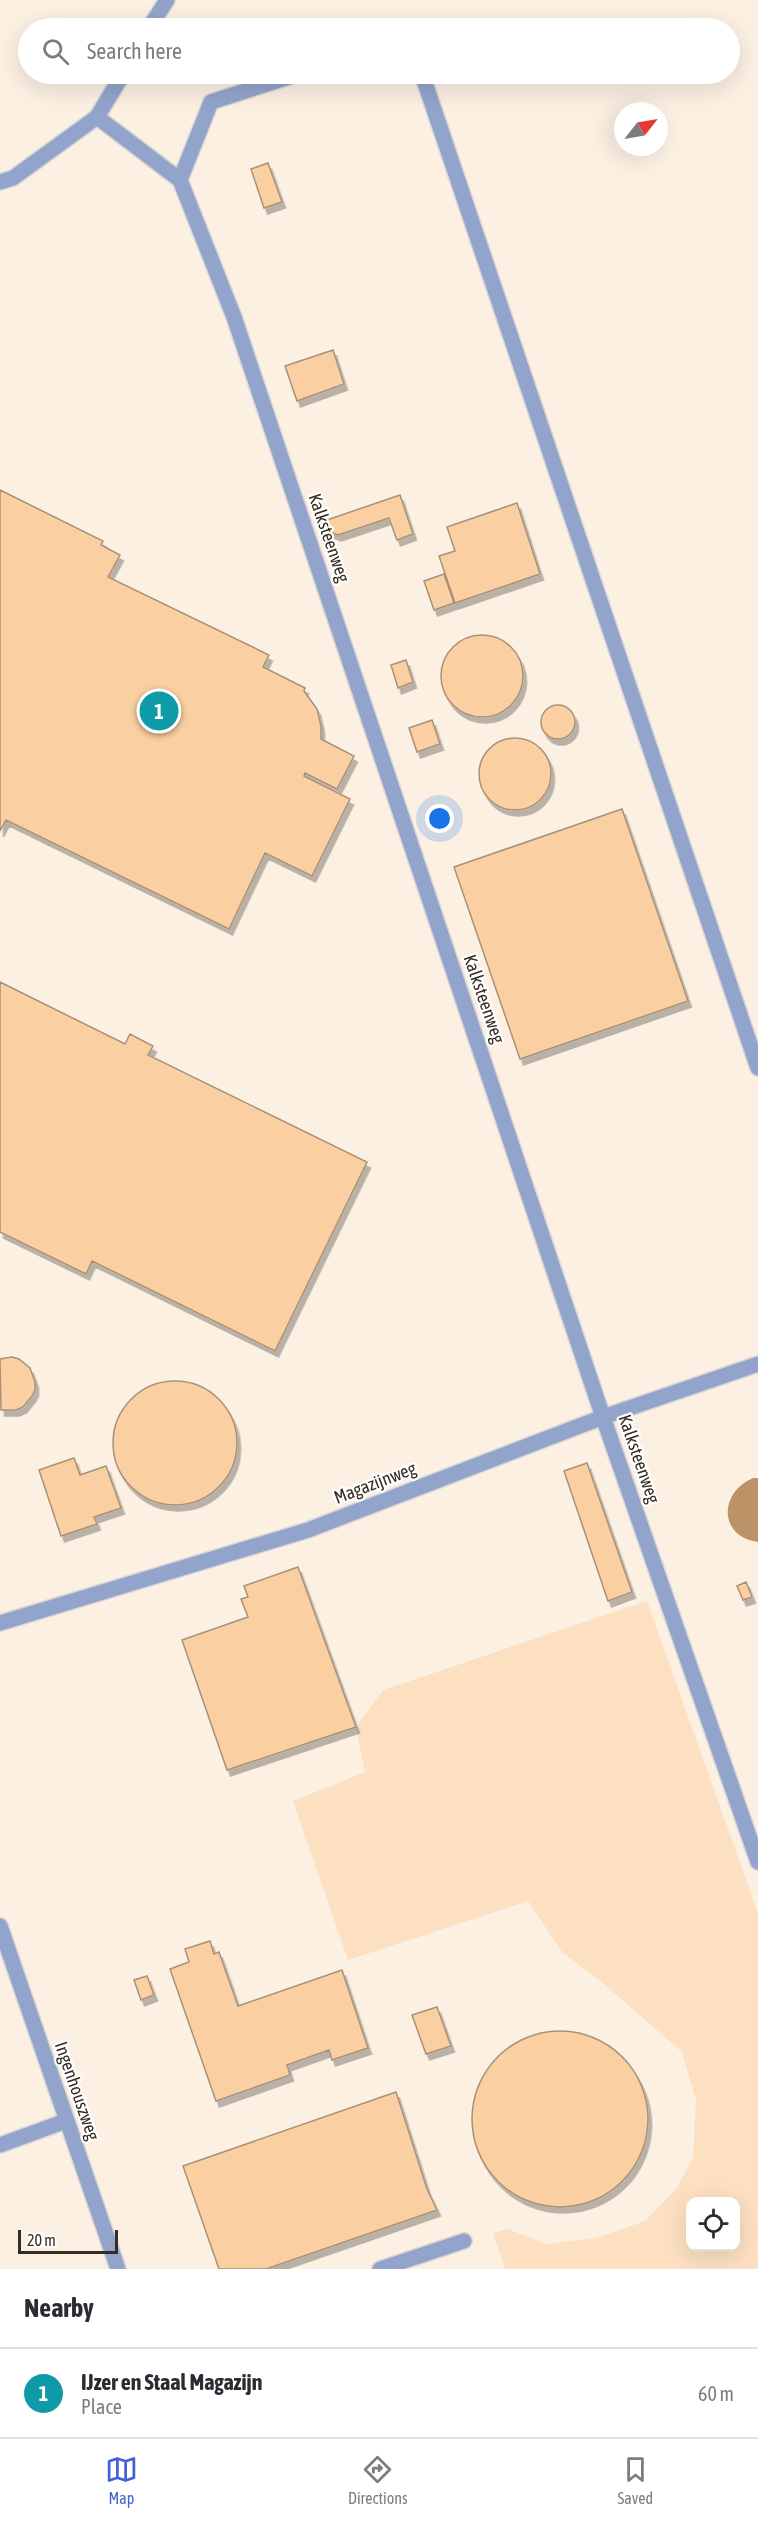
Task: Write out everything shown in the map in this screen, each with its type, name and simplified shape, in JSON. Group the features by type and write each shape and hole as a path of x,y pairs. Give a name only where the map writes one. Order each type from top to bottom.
{"street":[{"path":"155,18 166,0"},
{"path":"0,182 13,178 97,117 117,84"},
{"path":"97,117 180,180 211,102 267,84"},
{"path":"425,84 758,1068"},
{"name":"Kalksteenweg","path":"180,180 234,317 603,1417 758,1862"},
{"name":"Magazijnweg","path":"0,1623 309,1530 603,1417 758,1364"},
{"name":"Ingenhouszweg","path":"0,1926 118,2269"},
{"path":"0,2145 66,2121"},
{"path":"380,2269 464,2241"}],"shaded area":[{"path":"0,0 758,0 758,2269 0,2269"},
{"path":"753,1478 758,1478 758,1542 736,1532 730,1524 728,1514 729,1504 734,1494"},
{"path":"647,1601 758,1913 758,2269 505,2269 493,2233 508,2229 546,2244 596,2238 645,2221 676,2189 693,2158 696,2100 682,2052 598,1979 562,1952 528,1901 348,1960 293,1801 365,1772 356,1727 383,1690"}],"building":[{"path":"268,163 282,202 264,208 251,169"},
{"path":"333,350 344,384 297,401 285,366"},
{"path":"0,490 103,541 101,545 120,555 108,577 269,655 263,667 305,688 304,691 317,709 321,739 354,756 337,789 305,773 304,776 350,799 312,876 265,853 229,929 6,820 0,831"},
{"path":"400,495 413,534 397,540 389,518 338,535 327,531 324,521"},
{"path":"517,503 540,574 455,603 439,556 455,551 447,527"},
{"path":"444,574 454,603 434,610 424,581"},
{"path":"474,635 490,635 505,642 516,653 523,668 520,692 511,705 490,717 474,717 459,710 448,699 441,684 441,668 448,653 459,642"},
{"path":"406,660 413,682 398,688 391,665"},
{"path":"558,705 570,710 575,722 570,734 558,739 546,734 541,722 546,710"},
{"path":"432,720 440,744 417,752 409,728"},
{"path":"515,738 535,744 545,754 551,774 545,794 535,804 515,810 495,804 485,794 479,774 485,754 495,744"},
{"path":"622,809 688,1001 520,1059 454,867"},
{"path":"0,982 125,1044 130,1034 153,1046 148,1055 367,1162 275,1351 92,1261 86,1274 0,1232"},
{"path":"12,1357 19,1359 30,1368 35,1390 23,1407 16,1410 1,1410 0,1359"},
{"path":"175,1381 199,1386 219,1399 232,1419 237,1443 232,1467 219,1487 199,1500 175,1505 151,1500 131,1487 118,1467 113,1443 118,1419 131,1399 151,1386"},
{"path":"74,1458 80,1475 106,1466 121,1508 94,1517 97,1524 61,1536 39,1470"},
{"path":"587,1463 632,1592 608,1601 564,1471"},
{"path":"298,1567 356,1727 227,1770 182,1640 248,1617 241,1599 248,1597 244,1586"},
{"path":"746,1582 752,1597 743,1600 737,1586"},
{"path":"210,1941 214,1954 219,1952 238,2006 342,1970 368,2048 332,2060 329,2050 287,2065 290,2075 216,2101 170,1969 189,1962 185,1949"},
{"path":"147,1976 154,1995 141,2000 134,1980"},
{"path":"437,2007 451,2046 426,2054 412,2015"},
{"path":"560,2031 577,2032 594,2037 623,2056 642,2085 647,2102 647,2136 642,2153 623,2182 594,2201 577,2206 560,2207 543,2206 526,2201 497,2182 478,2153 473,2136 472,2119 473,2102 478,2085 497,2056 526,2037 543,2032"},
{"path":"396,2092 427,2189 437,2210 266,2269 219,2269 183,2166"}],"place":[{"name":"IJzer en Staal Magazijn","path":"159,711"}]}
